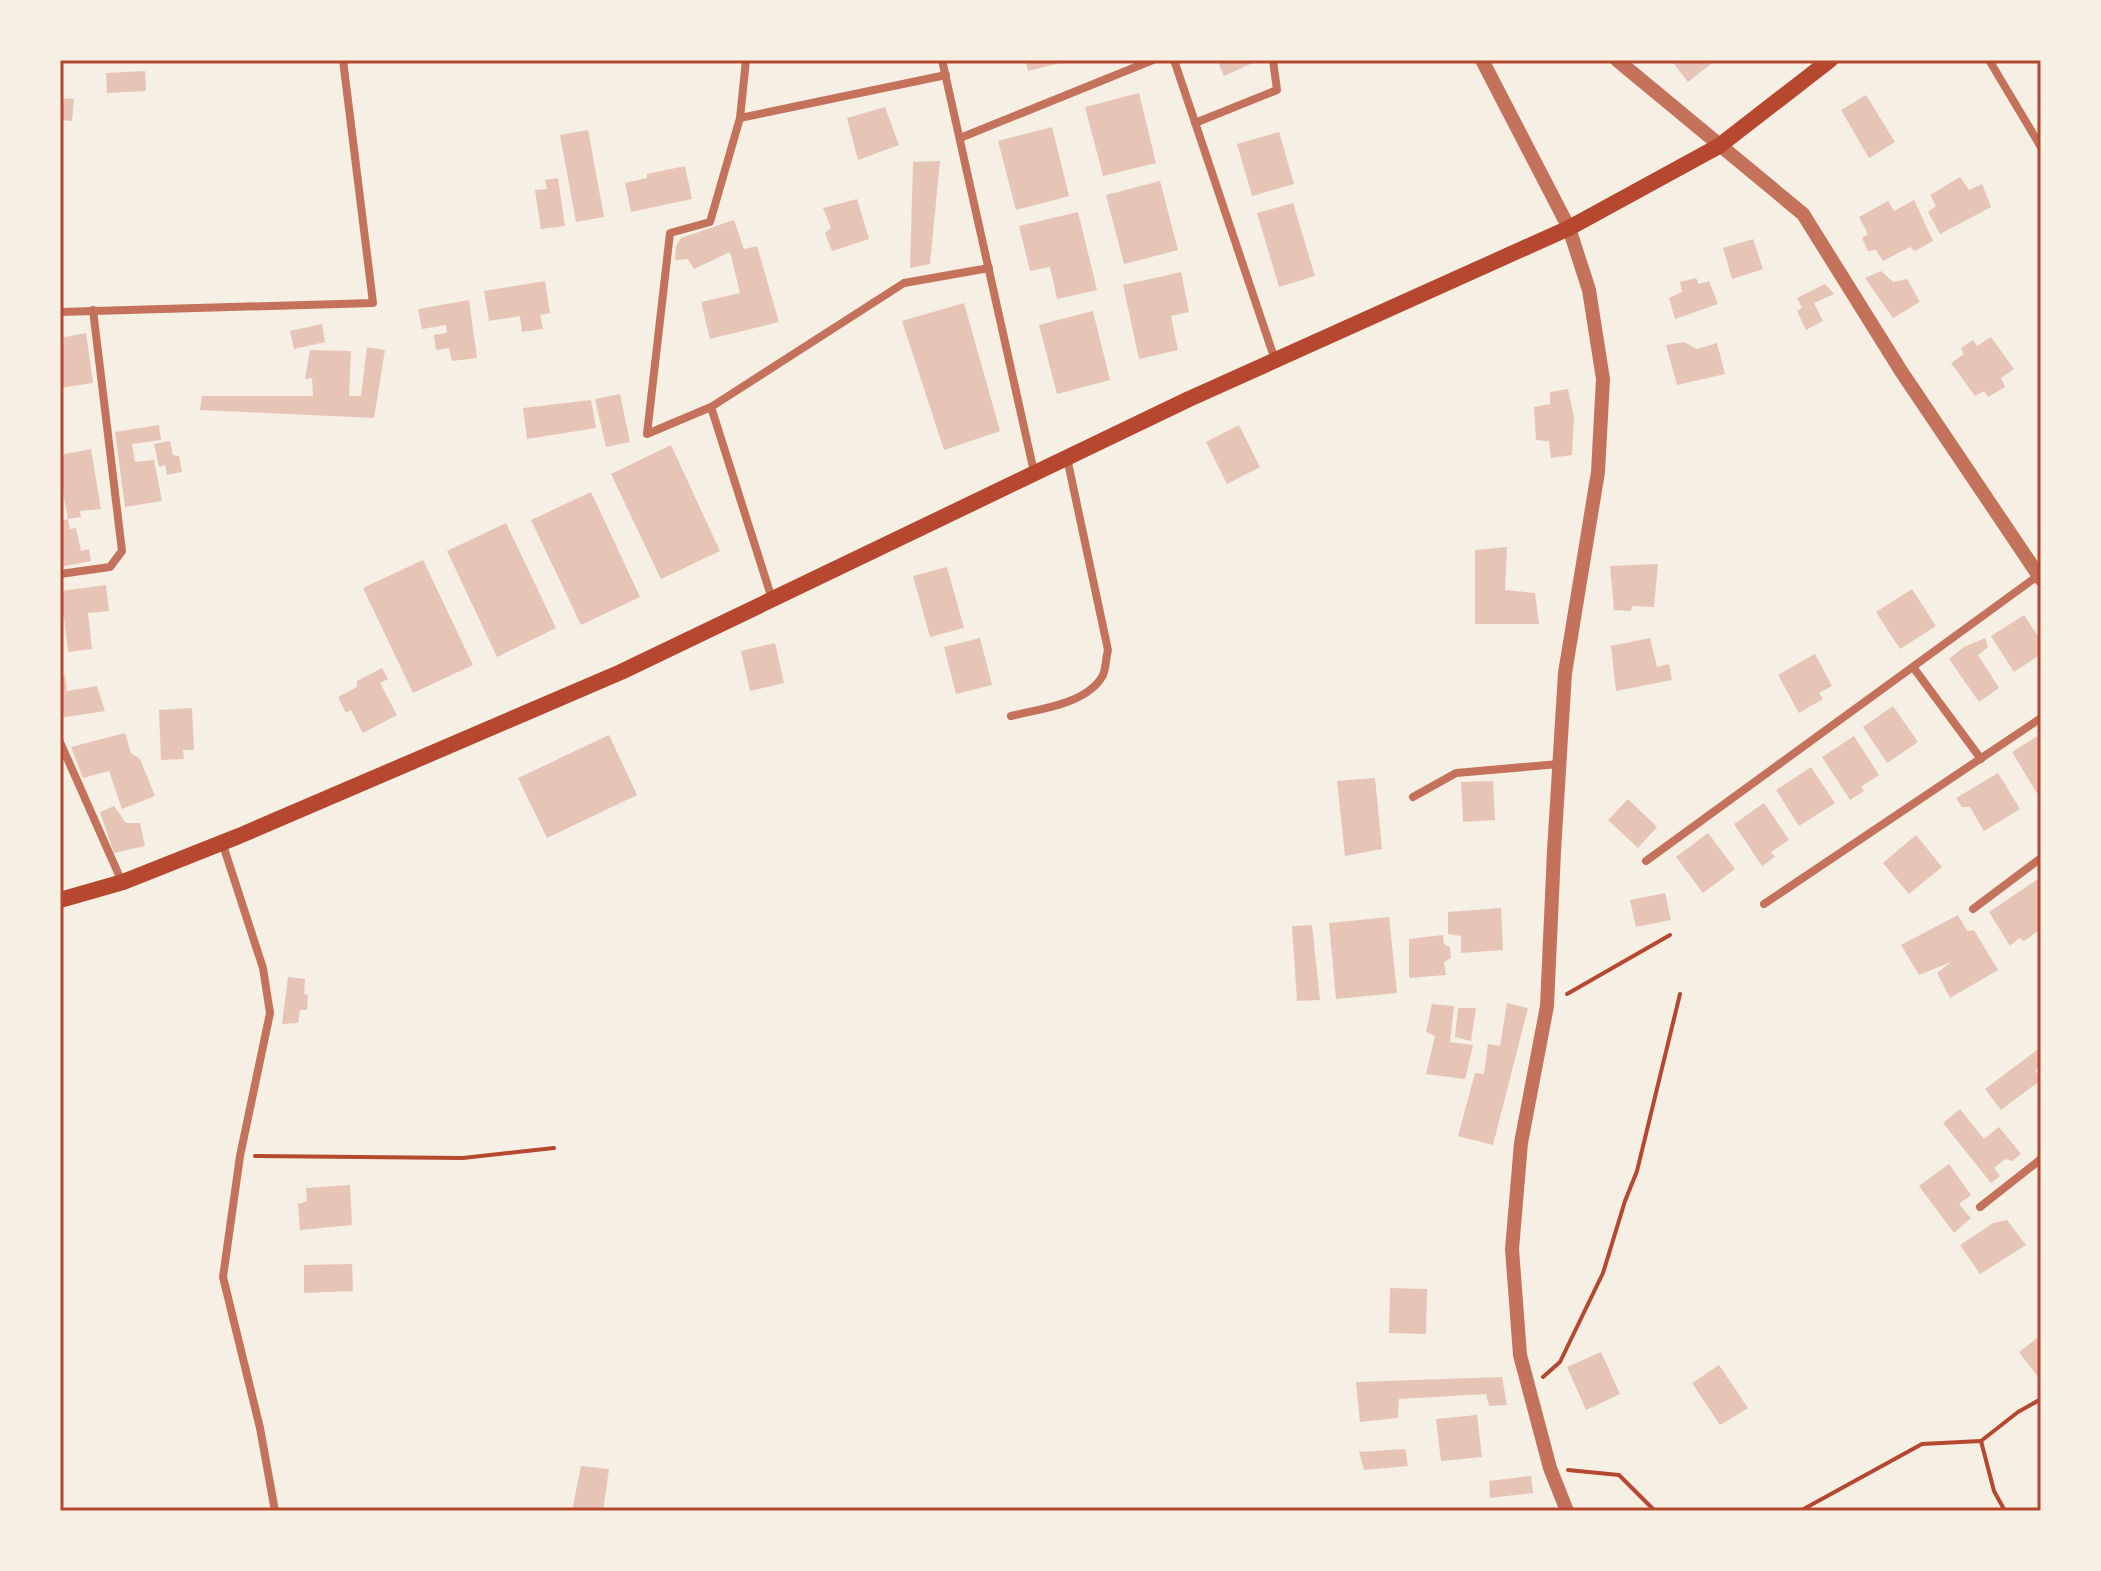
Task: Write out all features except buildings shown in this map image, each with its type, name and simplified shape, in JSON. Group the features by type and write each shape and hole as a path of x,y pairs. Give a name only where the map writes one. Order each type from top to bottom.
{"main road":[{"path":"60,900 123,882 222,842 621,672 1067,457 1569,228 1719,146 1830,60"}],"street":[{"path":"60,312 373,303 343,60"},
{"path":"746,60 740,118 710,222 670,233 647,434 711,407 904,283 989,268"},
{"path":"942,60 1034,473"},
{"path":"960,138 1153,60"},
{"path":"1174,60 1275,360"},
{"path":"1195,123 1277,90 1273,60"},
{"path":"1482,60 1569,228 1589,290 1603,379 1598,472 1565,673 1547,1006 1521,1143 1512,1249 1520,1355 1550,1468 1567,1511"},
{"path":"1617,60 1803,214 1901,371 2040,577 1646,861"},
{"path":"1989,60 2041,147"},
{"path":"740,118 946,75"},
{"path":"60,574 110,567 122,551 93,310"},
{"path":"711,407 772,599"},
{"path":"1011,716 1059,704 1086,693 1103,675 1108,650 1067,457"},
{"path":"1913,667 1981,759"},
{"path":"1764,904 2041,718"},
{"path":"60,742 123,882"},
{"path":"1413,797 1456,773 1559,764"},
{"path":"222,842 263,968 270,1013 240,1156 223,1277 260,1428 275,1511"},
{"path":"1973,909 2041,858"},
{"path":"1980,1207 2041,1159"}],"path":[{"path":"1547,1006 1670,935"},
{"path":"1529,1390 1560,1362 1603,1273 1637,1171 1680,994"},
{"path":"240,1156 463,1158 554,1148"},
{"path":"1800,1511 1922,1444 1981,1441 2018,1412 2041,1399"},
{"path":"1981,1441 1994,1491 2005,1511"},
{"path":"1550,1468 1619,1475 1655,1511"}]}
